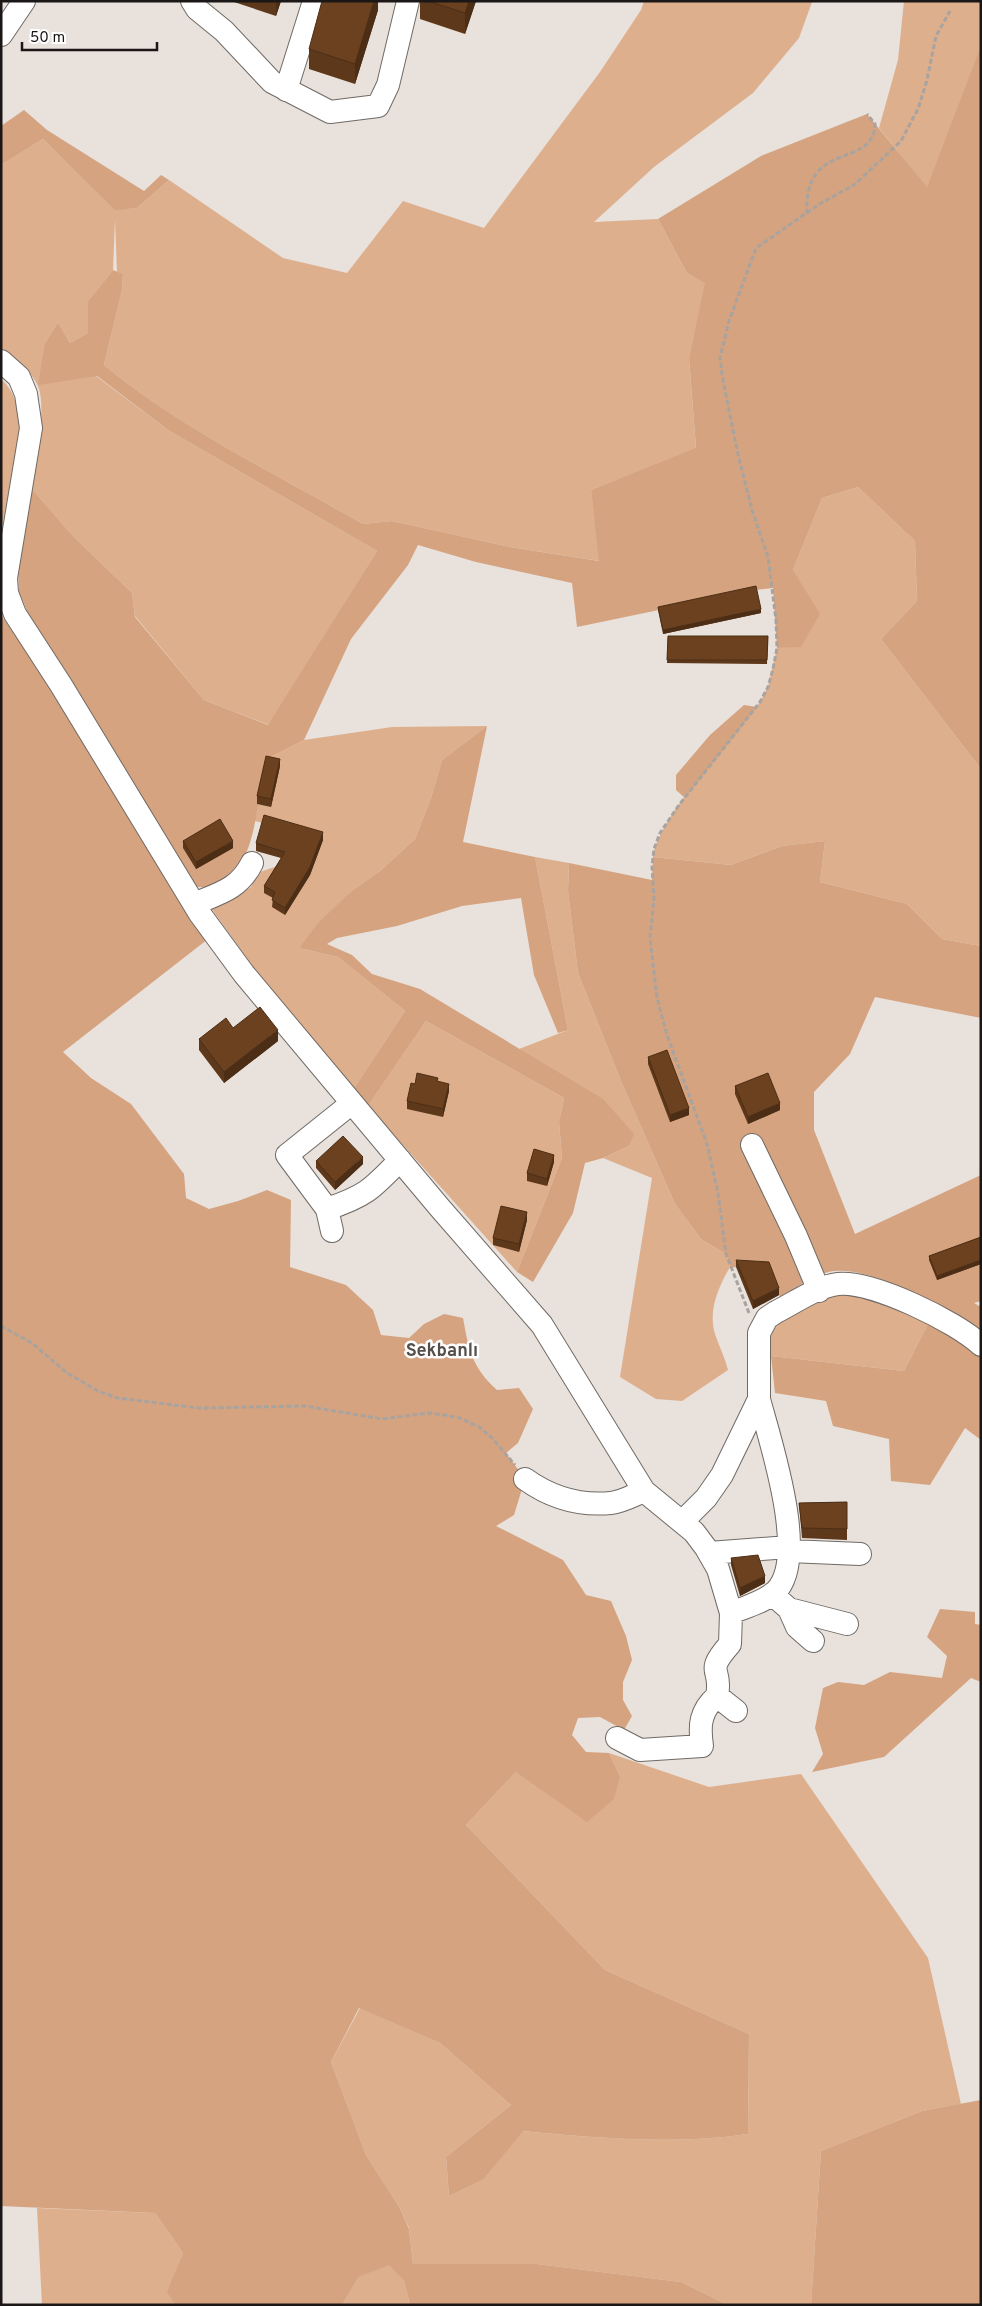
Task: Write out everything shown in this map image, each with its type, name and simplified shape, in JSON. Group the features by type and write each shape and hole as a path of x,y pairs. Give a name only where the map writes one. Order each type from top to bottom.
{"street":[{"path":"1,35 24,1"},
{"path":"192,1 197,9 224,31 272,82 330,112 378,106 388,85 408,1"},
{"path":"286,90 314,1"},
{"path":"1,361 18,377 26,394 31,428 4,570 6,593 15,614 61,685 194,904 244,974 542,1325 644,1491 694,1532 718,1569 731,1613 730,1644 716,1661 714,1667 719,1685 717,1696 708,1704 702,1714 700,1726 702,1746 640,1750 617,1738"},
{"path":"194,904 236,886 245,877 252,863"},
{"path":"332,1231 327,1209 287,1155 352,1103"},
{"path":"752,1145 796,1236 819,1291"},
{"path":"327,1209 356,1199 370,1191 400,1160"},
{"path":"731,1613 772,1594 782,1580 789,1549 790,1532 782,1487 759,1399 759,1333 772,1315 836,1284 848,1284 880,1291 947,1322 981,1345"},
{"path":"682,1522 706,1498 722,1475 759,1399"},
{"path":"526,1479 553,1496 591,1503 611,1503 644,1491"},
{"path":"709,1553 789,1549 860,1554"},
{"path":"772,1594 789,1609 797,1627 813,1641"},
{"path":"789,1609 847,1624"},
{"path":"717,1696 736,1711"}],"path":[{"path":"759,1333 744,1305 726,1254 718,1193 707,1144 667,1035 657,998 650,938 654,899 652,866 654,849 660,833 679,805 750,717 768,687 776,648 776,620 768,557 752,510 737,450 720,358 729,321 756,248 821,203 854,185 901,142 918,109 927,80 936,36 950,11"},
{"path":"807,214 808,188 812,177 838,157 869,143 874,133 875,124 866,114"},
{"path":"1,1326 32,1343 67,1373 98,1391 117,1398 199,1408 305,1406 382,1419 429,1413 460,1418 480,1427 492,1438 526,1479"}],"shaded area":[{"path":"644,1 812,2 799,38 753,93 654,167 594,222 658,219 687,273 706,283 689,358 696,449 591,490 600,561 510,547 392,521 363,524 230,450 165,410 104,365 122,290 123,274 117,272 115,220 113,270 88,301 88,333 70,343 58,322 45,343 96,376 168,430 377,551 269,725 204,700 135,616 132,593 74,537 32,489 41,420 40,394 37,384 26,368 1,348 1,165 43,139 115,209 137,208 169,180 283,258 347,273 403,201 484,228 600,72 641,10"},
{"path":"904,1 981,1 980,51 927,188 879,128 898,60"},
{"path":"981,46 981,769 881,639 917,601 915,541 858,487 822,498 793,570 820,614 801,647 777,648 773,588 755,590 577,627 572,583 476,562 418,545 408,565 351,639 304,740 267,759 254,828 242,862 232,875 218,885 195,887 28,613 19,592 18,570 32,489 74,537 132,593 135,617 204,700 268,725 377,551 168,430 97,376 38,385 45,343 58,322 70,343 88,333 88,301 113,270 123,274 122,290 104,365 165,410 230,450 363,524 392,521 510,547 599,561 591,490 696,448 689,358 705,283 687,273 658,219 761,156 867,114 927,187"},
{"path":"24,110 47,130 144,191 161,175 169,180 137,208 115,210 43,139 1,165 1,126"},
{"path":"1,379 12,393 18,410 20,430 15,472 1,530"},
{"path":"858,487 915,541 917,601 881,639 981,769 981,946 942,939 907,904 820,882 825,841 782,846 731,865 653,857 658,840 682,800 760,702 768,687 777,648 801,646 793,570 822,498"},
{"path":"1,615 80,728 208,939 63,1052 91,1078 131,1104 184,1174 186,1198 209,1209 267,1190 291,1200 290,1267 346,1285 373,1310 381,1335 409,1338 424,1324 444,1314 463,1318 473,1358 482,1374 497,1390 519,1388 533,1409 518,1443 506,1453 525,1479 514,1515 496,1526 563,1560 586,1595 611,1601 626,1636 632,1660 623,1682 623,1700 632,1716 624,1730 600,1717 578,1718 572,1735 586,1752 609,1753 620,1776 614,1799 587,1822 516,1772 466,1825 605,1970 749,2034 748,2134 664,2140 607,2138 523,2131 483,2180 449,2196 446,2157 511,2105 440,2043 359,2008 331,2062 366,2155 400,2208 409,2229 413,2264 537,2264 681,2282 728,2305 410,2305 404,2281 389,2265 359,2277 342,2305 175,2305 167,2292 183,2253 155,2213 1,2206"},
{"path":"744,705 757,707 685,798 676,790 676,775 710,735"},
{"path":"487,726 442,760 431,798 415,839 380,871 353,890 299,948 338,957 405,1011 352,1091 256,971 211,908 251,887 257,873 289,862 264,823 254,821 257,804 271,806 267,759 304,740 392,727"},
{"path":"487,726 463,842 535,857 568,1030 558,1033 534,975 521,898 462,906 397,926 337,938 327,944 352,955 372,974 420,989 603,1099 634,1134 629,1146 603,1158 585,1163 573,1213 533,1282 517,1272 562,1158 559,1122 564,1098 426,1021 368,1106 352,1091 405,1011 338,957 299,948 319,922 353,890 380,871 415,839 431,798 442,760"},
{"path":"825,841 820,882 907,904 942,939 981,946 981,1018 875,997 850,1054 814,1092 814,1130 855,1234 981,1175 981,1301 974,1303 981,1307 981,1331 906,1290 865,1274 846,1271 828,1272 809,1280 780,1297 769,1269 730,1267 726,1254 701,1239 675,1204 621,1081 578,973 568,891 569,863 652,880 653,857 731,865 782,846"},
{"path":"535,857 569,863 568,891 578,973 621,1081 675,1204 701,1239 726,1254 730,1267 721,1283 713,1309 716,1337 728,1370 682,1401 656,1399 620,1377 652,1178 603,1158 629,1146 519,1049 568,1030"},
{"path":"426,1021 564,1098 559,1122 562,1158 517,1272 368,1106"},
{"path":"832,1293 867,1295 929,1322 904,1371 771,1356 771,1338 777,1326 799,1309"},
{"path":"929,1322 978,1353 981,1358 981,1440 965,1428 930,1485 891,1481 889,1439 833,1426 826,1401 775,1393 771,1356 904,1371"},
{"path":"940,1609 975,1612 975,1624 981,1625 981,1682 971,1678 884,1757 812,1772 823,1754 815,1728 823,1688 838,1682 864,1685 890,1672 942,1678 947,1656 927,1637"},
{"path":"609,1753 709,1787 801,1774 928,1958 961,2104 922,2111 821,2151 811,2305 728,2305 681,2282 537,2264 413,2264 409,2228 400,2208 366,2155 331,2062 360,2008 440,2043 511,2105 446,2157 449,2196 483,2180 522,2131 607,2138 664,2140 748,2134 749,2034 605,1970 466,1825 516,1772 620,1776"},
{"path":"981,2100 981,2305 811,2305 821,2151 922,2111"},
{"path":"37,2208 155,2213 183,2253 168,2292 175,2305 42,2305"},
{"path":"389,2264 404,2281 410,2305 342,2305 359,2277"}],"building":[{"path":"322,1 374,1 355,64 309,49"},
{"path":"428,1 469,1 465,13"},
{"path":"756,586 761,609 663,630 658,607"},
{"path":"668,636 768,636 767,660 667,660"},
{"path":"266,756 280,759 271,799 257,796"},
{"path":"264,815 323,832 310,867 285,908 272,900 275,892 264,886 285,852 256,843"},
{"path":"220,819 233,841 196,862 183,841"},
{"path":"260,1007 278,1030 224,1072 199,1039 226,1018 233,1028"},
{"path":"667,1050 689,1108 670,1115 648,1057"},
{"path":"417,1073 438,1078 437,1081 449,1084 443,1109 407,1101 411,1083 415,1084"},
{"path":"768,1073 780,1103 748,1117 735,1086"},
{"path":"343,1136 363,1157 335,1182 316,1161"},
{"path":"534,1149 554,1155 547,1179 527,1173"},
{"path":"501,1206 527,1212 519,1244 493,1238"},
{"path":"981,1237 981,1260 937,1276 929,1256"},
{"path":"736,1260 769,1262 779,1288 753,1301"},
{"path":"847,1502 847,1529 802,1528 799,1503"},
{"path":"758,1555 765,1576 740,1588 731,1558"}],"district":[{"name":"Sekbanlı","path":"442,1350"}]}
